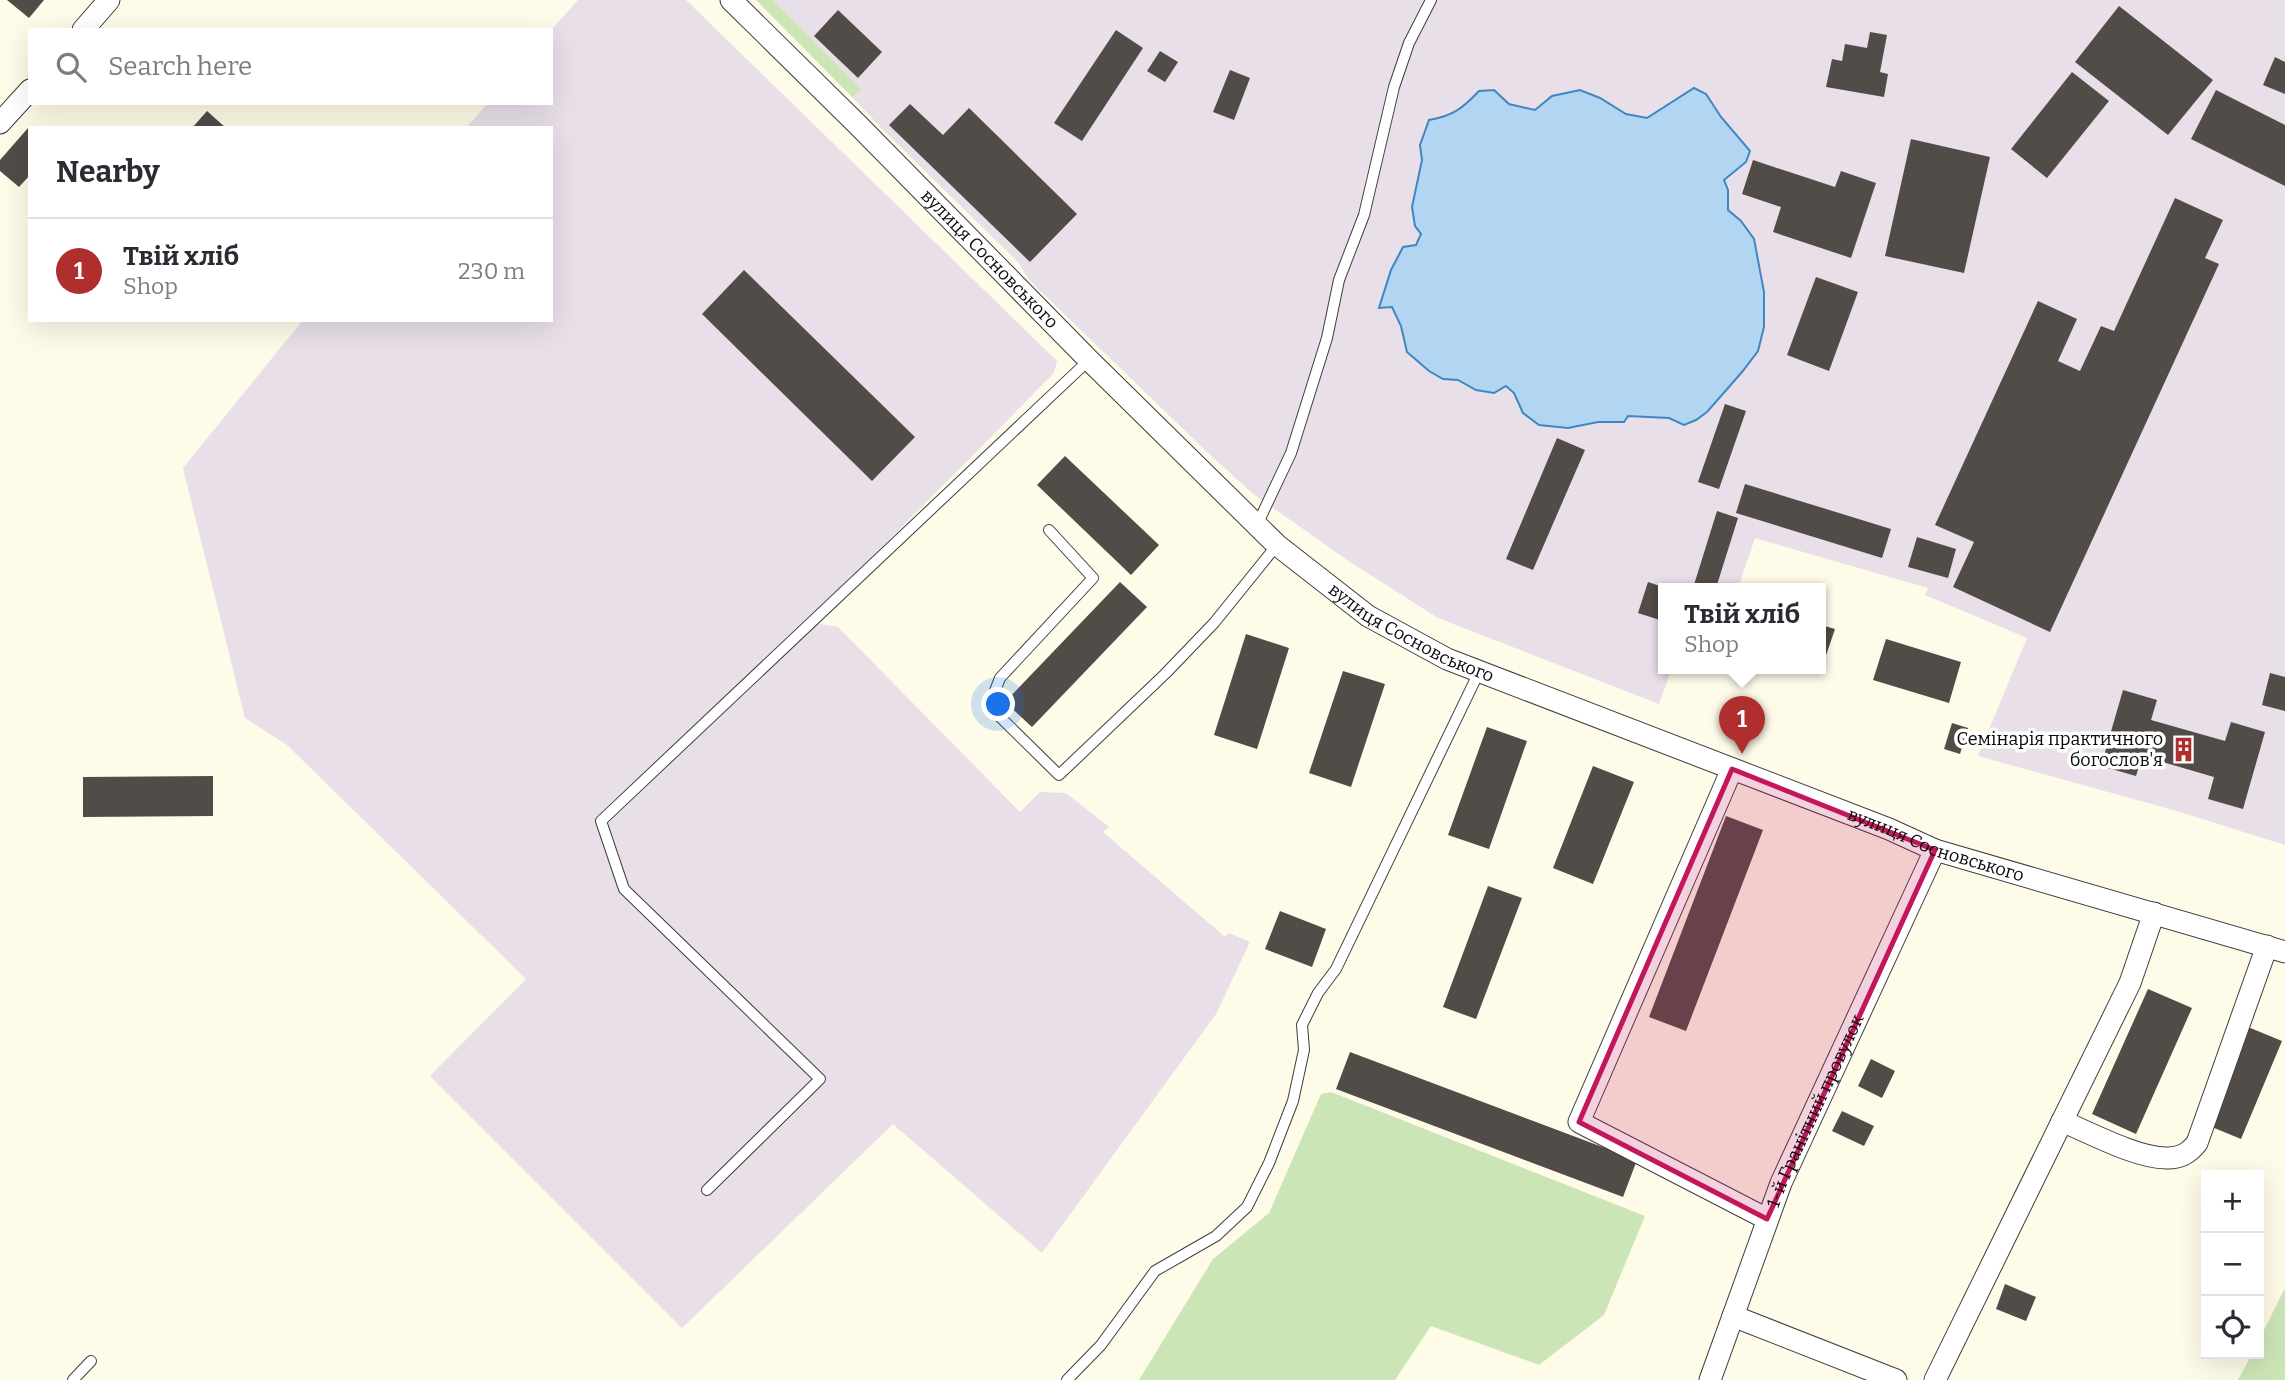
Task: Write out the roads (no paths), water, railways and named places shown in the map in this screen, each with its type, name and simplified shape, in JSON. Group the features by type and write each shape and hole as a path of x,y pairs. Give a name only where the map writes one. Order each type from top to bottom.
{"street":[{"path":"85,28 109,0"},
{"name":"вулиця Сосновського","path":"731,0 858,125 1088,360 1277,545 1368,616 1447,659 1889,829 1935,850 2276,949"},
{"path":"0,123 28,92"},
{"path":"1732,769 1579,1122 1767,1219"},
{"name":"1-й Гранітний провулок","path":"1710,1380 1786,1171 1935,850"},
{"path":"1935,1380 2130,983 2154,913"},
{"path":"2062,1121 2131,1150 2159,1158 2170,1159 2190,1152 2197,1143 2276,949"},
{"path":"1733,1316 1896,1380"}],"lane":[{"path":"1257,525 1291,453 1327,338 1339,280 1364,215 1394,88 1409,43 1431,0"},
{"path":"707,1190 820,1079 624,889 601,821 1088,360"},
{"path":"1049,530 1093,578 1000,678 993,696 995,712 1059,775 1206,632 1277,545"},
{"path":"1067,1380 1101,1345 1155,1271 1216,1236 1247,1207 1269,1163 1293,1101 1304,1050 1301,1025 1318,993 1336,969 1479,672"},
{"path":"73,1380 91,1361"}],"water":[{"path":"1694,88 1706,94 1721,117 1750,151 1746,162 1724,180 1728,190 1728,210 1741,221 1754,239 1764,292 1764,327 1758,351 1707,412 1684,425 1669,418 1628,416 1624,422 1598,422 1568,428 1539,425 1523,413 1514,393 1506,386 1494,393 1476,390 1458,380 1443,379 1407,352 1401,326 1392,307 1379,308 1391,270 1403,247 1416,245 1421,234 1415,226 1412,207 1422,160 1420,145 1429,120 1457,110 1479,91 1494,90 1509,104 1535,110 1552,96 1580,90 1600,98 1626,114 1647,118"}],"place":[{"name":"Семінарія практичного богослов'я","path":"2183,749"},
{"name":"Твій хліб","path":"1742,754"}]}
